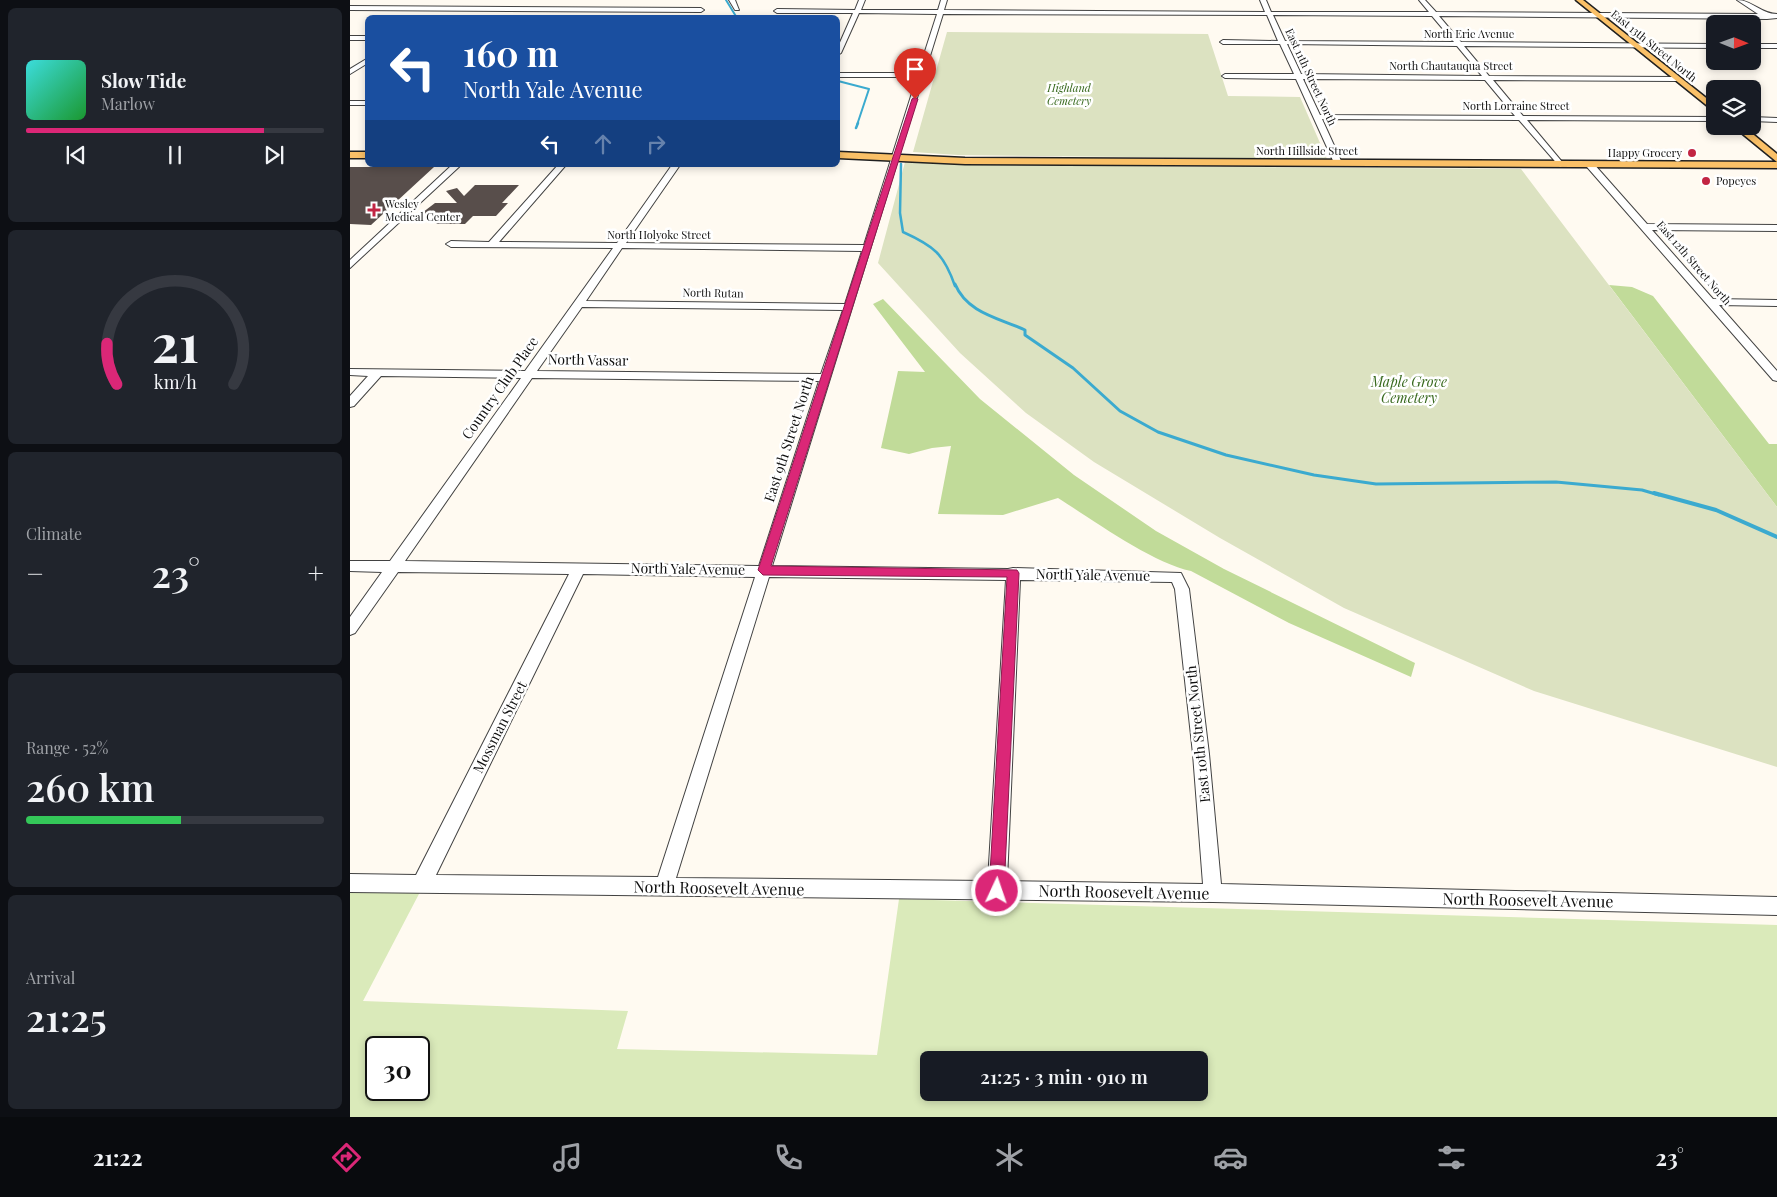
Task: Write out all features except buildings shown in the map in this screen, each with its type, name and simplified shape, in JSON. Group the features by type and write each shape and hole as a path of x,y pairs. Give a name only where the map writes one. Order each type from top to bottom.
{"main road":[{"name":"East 13th Street North","path":"1579,0 1706,102"},
{"path":"1748,135 1777,159"},
{"path":"350,154 365,155"},
{"name":"North Hillside Street","path":"840,156 896,156 965,161 1777,166"}],"street":[{"path":"434,15 456,0"},
{"path":"612,15 627,0"},
{"path":"732,0 737,8"},
{"path":"840,49 862,0"},
{"name":"East 9th Street North","path":"664,888 763,570 868,248 944,0"},
{"name":"East 11th Street North","path":"1263,0 1338,164"},
{"path":"1422,0 1560,165"},
{"path":"1740,0 1777,23"},
{"path":"350,8 701,10"},
{"path":"779,9 857,12 1103,9 1269,14 1777,16"},
{"path":"350,38 365,38"},
{"name":"North Erie Avenue","path":"1223,42 1706,46"},
{"path":"1761,46 1777,46"},
{"path":"350,72 365,62"},
{"path":"350,72 365,72"},
{"path":"840,75 922,75"},
{"name":"North Chautauqua Street","path":"1225,76 1676,79"},
{"path":"350,103 365,103"},
{"name":"North Lorraine Street","path":"1317,117 1706,119"},
{"path":"1761,119 1777,120"},
{"name":"East 12th Street North","path":"1590,165 1777,378"},
{"path":"350,265 455,167"},
{"path":"492,244 560,167"},
{"name":"Country Club Place","path":"350,628 675,167"},
{"path":"1646,227 1777,228"},
{"name":"North Holyoke Street","path":"451,244 868,248"},
{"path":"1711,302 1777,303"},
{"name":"North Rutan","path":"577,304 849,307"},
{"name":"North Vassar","path":"350,372 826,378"},
{"path":"350,403 378,372"},
{"name":"North Yale Avenue","path":"350,566 1013,573 1176,577"},
{"name":"Mossman Street","path":"422,885 579,568"},
{"path":"997,891 1013,573"},
{"name":"East 10th Street North","path":"1176,577 1182,589 1201,754 1213,893"},
{"name":"North Roosevelt Avenue","path":"350,883 1213,893 1777,906"}],"green space":[{"name":"Highland Cemetery","path":"947,32 1208,34 1228,96 1300,97 1327,159 958,155 913,152"},
{"name":"Maple Grove Cemetery","path":"905,162 973,165 1521,169 1777,507 1777,767 1534,691 1344,608 1220,538 1094,462 1026,413 960,353 878,263"},
{"path":"1609,285 1632,287 1653,296 1769,444 1777,444 1777,507"},
{"path":"883,299 980,399 1074,475 1156,531 1224,569 1415,663 1411,677 1289,623 1191,571 1141,550 1058,498 1003,515 938,514 951,446 932,448 909,454 881,448 898,371 925,372 873,304"},
{"path":"350,891 420,892 363,1001 628,1011 617,1049 877,1055 899,899 1777,925 1777,1117 350,1117"}],"waterway":[{"path":"726,0 735,15"},
{"path":"840,82 869,89 857,125"},
{"path":"856,128 858,123"},
{"path":"901,164 900,213 903,232 923,242 936,252 947,266 955,286"},
{"path":"955,284 967,302 995,318 1025,330 1025,335 1073,368 1120,411 1158,432 1226,455 1314,475 1376,484 1556,482 1642,490 1659,495"},
{"path":"1654,493 1716,510 1777,537"}],"place":[{"name":"Happy Grocery","path":"1692,153"},
{"name":"Popeyes","path":"1706,181"},
{"name":"Wesley Medical Center","path":"374,210"}],"route":[{"path":"915,99 863,266 763,570 1013,573 997,891"}]}
